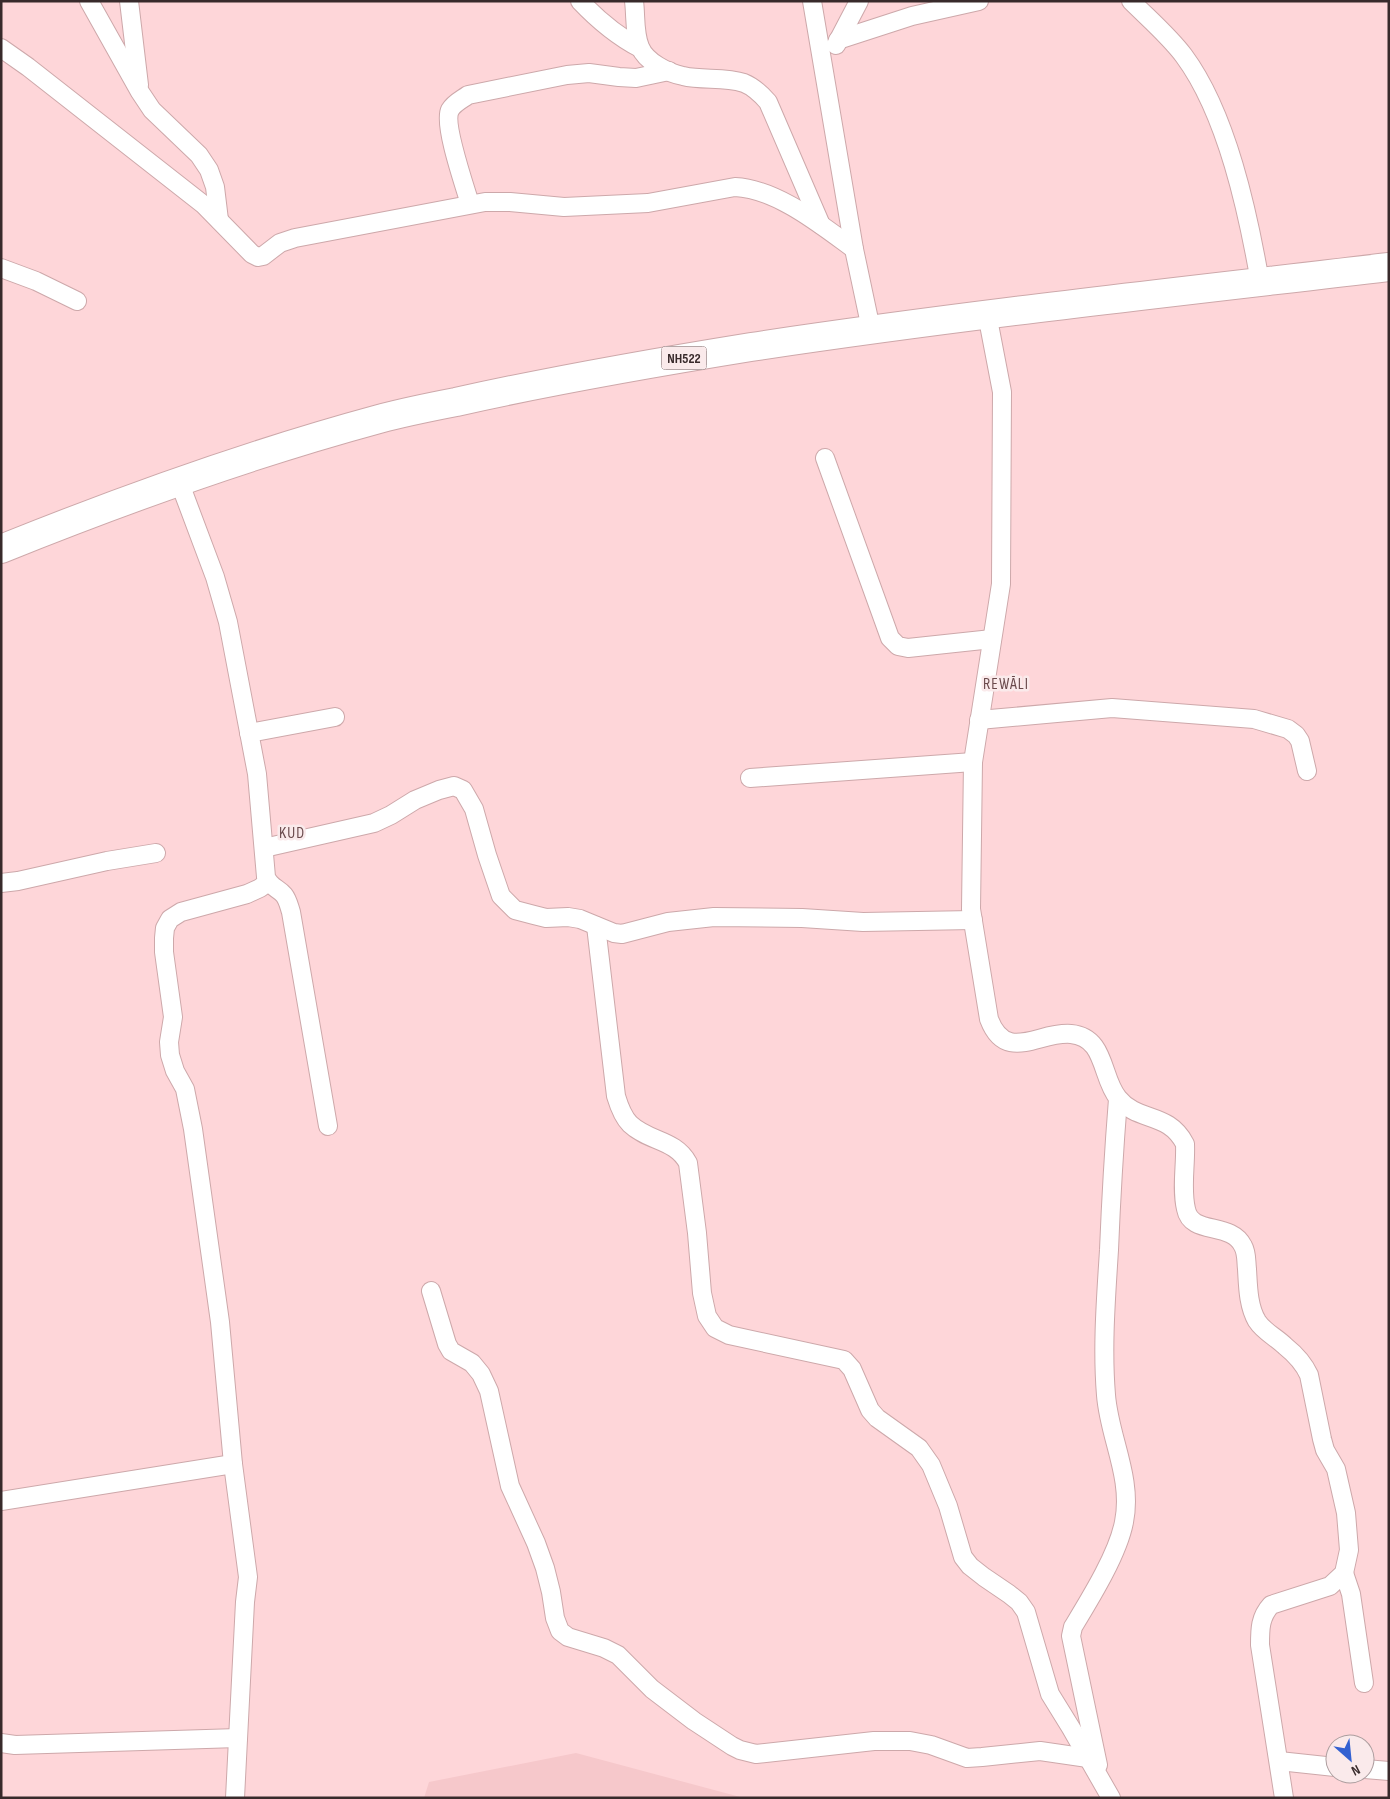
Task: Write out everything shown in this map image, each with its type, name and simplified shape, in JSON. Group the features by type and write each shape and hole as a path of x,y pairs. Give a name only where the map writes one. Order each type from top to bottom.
{"highway":[{"name":"NH522","path":"1,549 93,512 255,456 382,418 523,386 650,363 871,329 1389,267"}],"street":[{"path":"129,1 140,92"},
{"path":"580,1 598,20 621,38 640,48 651,61 669,71 683,76 724,78 746,84 759,92 768,102 821,225"},
{"path":"634,1 640,48"},
{"path":"812,1 854,249 871,329"},
{"path":"824,66 859,1"},
{"path":"838,40 912,16 979,1"},
{"path":"1131,1 1157,26 1184,57 1211,104 1242,193 1260,282"},
{"path":"93,5 105,32 152,110 199,155 209,170 215,187 219,220"},
{"path":"1,48 204,205 252,254 258,257 280,243 294,238 470,204 510,202 564,207 648,203 735,187 749,187 779,200 821,225 854,249"},
{"path":"470,204 450,133 449,112 454,104 468,95 567,75 589,73 636,78 669,71"},
{"path":"1,268 36,281 77,301"},
{"path":"987,314 1002,392 1000,584 973,762 971,909 989,1019 993,1031 1007,1042 1016,1044 1056,1035 1072,1034 1081,1036 1094,1045 1118,1098 1134,1112 1163,1121 1172,1126 1185,1144 1185,1197 1189,1218 1198,1226 1215,1228 1229,1233 1243,1245 1246,1253 1249,1296 1256,1320 1305,1366 1310,1375 1325,1450 1336,1469 1346,1513 1348,1550 1344,1573 1351,1594 1364,1683"},
{"path":"825,458 890,638 898,646 908,648 992,639"},
{"path":"179,481 215,577 228,622 257,774 266,877 268,882 286,897 290,906 328,1126"},
{"path":"979,720 1112,708 1254,719 1288,729 1296,735 1300,741 1307,771"},
{"path":"250,733 336,716"},
{"path":"750,778 973,762"},
{"path":"264,848 374,822 391,815 415,800 454,786 463,790 474,808 501,896 515,910 534,915 546,918 574,918 614,933 622,934 668,922 714,917 802,918 863,922 973,920"},
{"path":"1,883 156,853"},
{"path":"235,1798 245,1602 248,1577 233,1464 220,1322 193,1129 185,1089 175,1071 170,1055 169,1042 174,1017 164,952 164,938 165,928 170,919 181,912 247,894 268,882"},
{"path":"596,926 616,1096 621,1110 630,1124 644,1134 676,1148 683,1153 688,1163 702,1293 707,1316 715,1328 729,1335 833,1356 844,1360 852,1369 870,1410 876,1418 919,1448 931,1465 948,1506 963,1557 970,1566 1014,1598 1026,1612 1050,1694 1110,1798"},
{"path":"1101,1781 1071,1636 1073,1627 1113,1554 1124,1522 1126,1500 1120,1453 1112,1428 1106,1396 1104,1332 1118,1098"},
{"path":"431,1291 447,1344 451,1351 472,1363 481,1374 489,1391 510,1486 533,1536 545,1568 555,1618 560,1630 568,1637 604,1648 618,1655 652,1689 694,1720 732,1746 756,1754 874,1740 910,1741 930,1745 966,1758 982,1758 1040,1751 1088,1758"},
{"path":"1,1501 233,1464"},
{"path":"1284,1798 1260,1645 1261,1624 1265,1612 1272,1605 1330,1586 1344,1573"},
{"path":"1,1743 15,1746 238,1738"},
{"path":"1279,1762 1325,1766"},
{"path":"1375,1770 1389,1771"}],"shaded area":[{"path":"576,1753 744,1798 424,1798 429,1782"}],"district":[{"name":"REWĀLI","path":"1006,683"},
{"name":"KUD","path":"292,832"}]}
